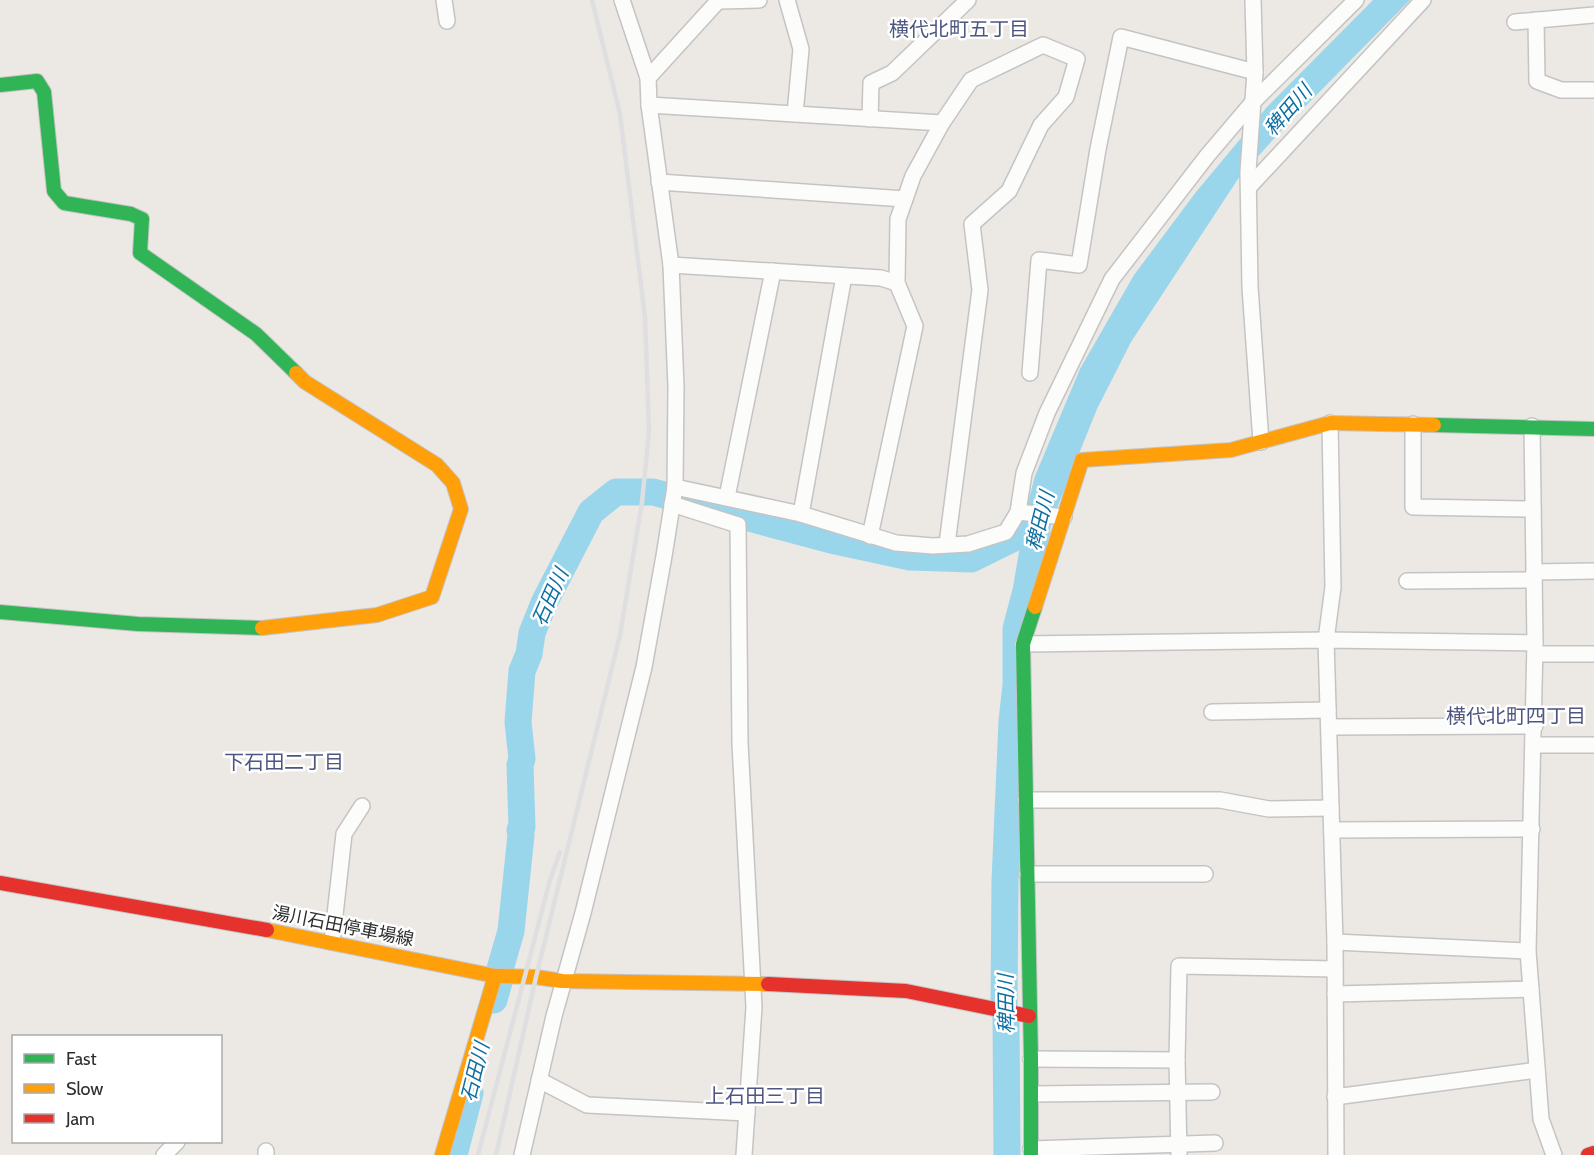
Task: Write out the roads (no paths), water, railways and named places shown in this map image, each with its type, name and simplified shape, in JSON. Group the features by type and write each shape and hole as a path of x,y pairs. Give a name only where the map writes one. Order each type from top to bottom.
{"street":[{"path":"444,0 447,21"},
{"path":"522,1155 562,981 583,913 644,667 675,487 676,387 671,265 649,105 648,78 622,0"},
{"path":"648,78 719,1 759,0"},
{"path":"787,0 801,49 795,114"},
{"path":"870,119 871,83 892,73 968,0"},
{"path":"1252,0 1255,72 1249,179 1251,287 1261,442"},
{"path":"675,487 801,514 870,537 896,543 933,546 968,544 1006,532 1018,512 1024,473 1047,413 1112,279 1207,156 1356,0"},
{"path":"1249,179 1423,0"},
{"path":"1515,22 1594,15"},
{"path":"1536,20 1536,81 1561,90 1594,90"},
{"path":"1030,373 1039,260 1079,265 1098,149 1121,38 1255,72"},
{"path":"870,537 915,326 897,283 898,219 905,198 913,176 942,123 971,80 1043,45 1077,59 1066,97 1041,125 1009,191 972,224 980,290 947,544"},
{"path":"0,85 37,81 44,92 54,191 64,203 131,214 142,219 140,253 256,334 305,382 437,465 453,483 461,509 432,597 377,615 253,628 138,624 0,612"},
{"path":"649,105 942,123"},
{"path":"659,182 905,198"},
{"path":"671,265 881,278 897,283"},
{"path":"727,497 773,271"},
{"path":"801,514 844,276"},
{"path":"1330,423 1333,587 1326,640 1335,942 1336,1155"},
{"path":"1215,1143 1179,1150 1031,1152 1032,1059 1029,1016 1023,644 1082,460 1231,450 1330,423 1594,429"},
{"path":"1413,424 1413,507 1533,509"},
{"path":"1532,426 1535,649 1528,951 1541,1119 1554,1155"},
{"path":"672,504 738,525 740,743 754,1007 744,1155"},
{"path":"1018,512 1064,517"},
{"path":"1407,581 1594,571"},
{"path":"1023,644 1326,640 1535,649 1594,654"},
{"path":"1212,712 1328,710"},
{"path":"1329,727 1534,726"},
{"path":"1534,745 1594,745"},
{"path":"1026,800 1220,800 1269,809 1331,808"},
{"path":"332,942 344,834 362,806"},
{"path":"1332,830 1532,829"},
{"path":"1027,874 1205,874"},
{"name":"湯川石田停車場線","path":"0,883 248,926 495,976 562,981 753,983 906,991 1029,1016"},
{"path":"1335,942 1528,951"},
{"path":"1179,1150 1177,1060 1179,966 1335,969"},
{"path":"442,1155 495,976"},
{"path":"1335,994 1531,989"},
{"path":"1032,1059 1177,1060"},
{"path":"1335,1097 1537,1070"},
{"path":"539,1080 587,1105 747,1113"},
{"path":"1032,1094 1212,1092"},
{"path":"164,1155 176,1143"},
{"path":"1588,1155 1594,1152"}],"water":[{"path":"1373,0 1410,0 1278,134 1238,179 1131,342 1097,409 1051,523 1043,529 1030,529 1023,521 1035,476 1080,369 1134,275 1196,192 1267,107"}],"waterway":[{"name":"石田川","path":"494,1000 499,982 498,976 511,931 522,827 520,765 522,759 518,722 522,671 529,654 532,633 544,603 591,512 616,492 653,492 831,540 910,557 971,559 1018,536 1039,515"},
{"name":"稗田川","path":"1007,1155 1006,1016 1004,1009 1005,881 1012,721 1016,685 1016,629 1026,591 1039,515 1046,494"},
{"name":"石田川","path":"454,1155 470,1093"}],"railway":[{"path":"496,1155 536,977 620,635 642,502 649,432 645,317 620,114 592,0"},
{"path":"478,1155 550,880 560,852"}],"district":[{"name":"横代北町五丁目","path":"959,29"},
{"name":"横代北町四丁目","path":"1516,716"},
{"name":"下石田二丁目","path":"284,762"},
{"name":"上石田三丁目","path":"765,1096"}]}
